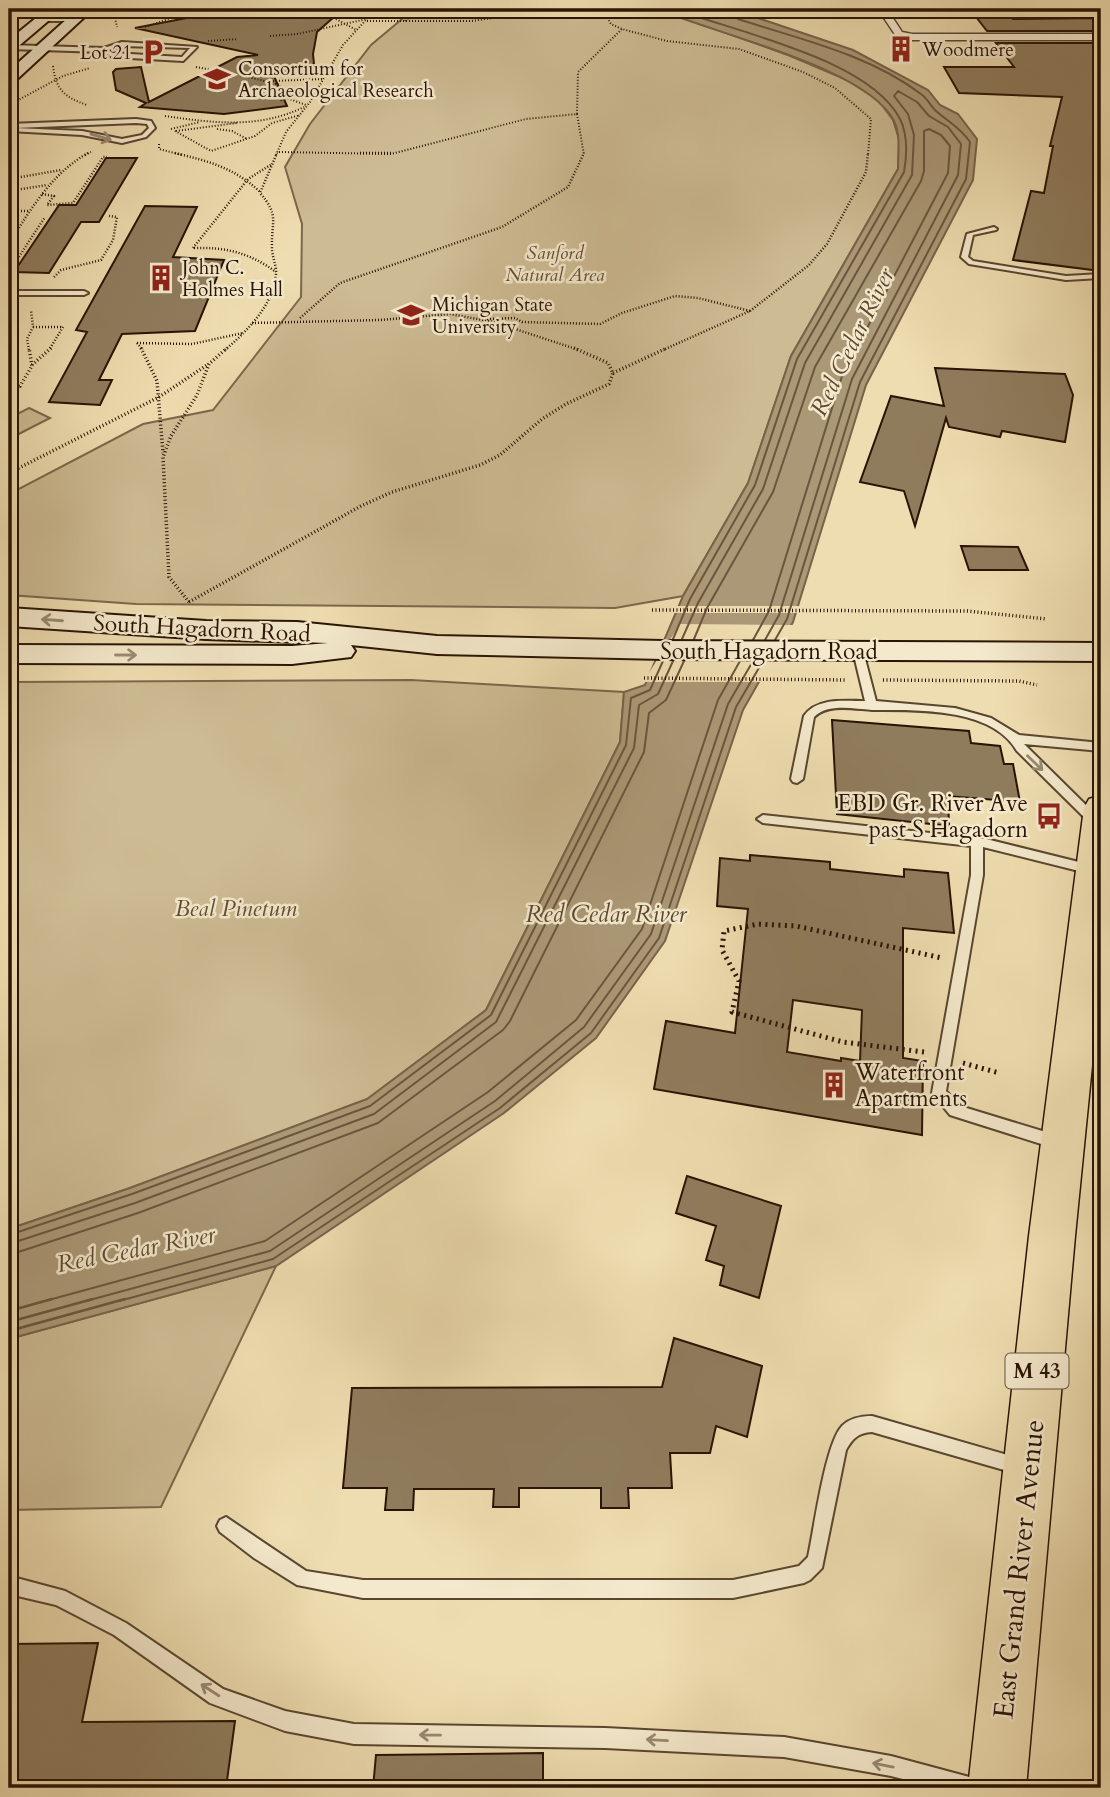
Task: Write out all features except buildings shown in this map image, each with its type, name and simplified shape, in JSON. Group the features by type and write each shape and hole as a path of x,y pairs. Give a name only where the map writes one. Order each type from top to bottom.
{"main road":[{"name":"East Grand River Avenue","path":"997,1788 1062,1144 1092,957 1094,870 1100,816"}],"street":[{"path":"9,47 56,9"},
{"path":"9,79 86,9"},
{"path":"883,9 897,32 912,37 1101,37"},
{"name":"South Hagadorn Road","path":"9,617 206,630 297,631 437,645 663,650 1101,652"},
{"name":"South Hagadorn Road","path":"9,654 292,655 437,645"}],"lane":[{"path":"40,20 73,21"},
{"path":"9,47 104,50 121,44 194,47 183,59 112,55 104,50"},
{"path":"141,121 152,125 144,136 122,141 82,133 10,129 141,121"},
{"path":"994,229 970,234 964,257 971,263 1066,278 1101,276"},
{"path":"9,293 84,293"},
{"path":"858,651 872,706"},
{"path":"797,779 809,716 814,709 827,706 872,706 968,714 998,725 1016,739 1020,748 1100,816"},
{"path":"1016,739 1101,747"},
{"path":"763,819 977,842 1094,870"},
{"path":"977,842 978,875 939,1093 955,1111 1062,1144"},
{"path":"226,1526 260,1552 303,1579 363,1589 733,1589 804,1574 816,1562 838,1448 846,1432 858,1424 872,1424 1029,1469"},
{"path":"9,1586 59,1597 120,1629 218,1696 285,1721 354,1734 606,1738 785,1748 891,1766 973,1788"}],"path":[{"path":"113,9 115,26 121,30"},
{"path":"366,9 376,10"},
{"path":"405,21 419,9"},
{"path":"270,36 297,34 366,20 471,21 554,9"},
{"path":"189,602 361,506 392,492 480,465 500,455 554,411 609,384 613,373 750,311 809,265 827,244 866,172 871,119 835,88 739,48 667,41 622,29 611,24 604,12 596,9"},
{"path":"260,192 286,132 324,79 343,45 376,10"},
{"path":"336,19 356,30"},
{"path":"299,319 340,282 502,227 568,187 584,156 577,114 578,72 622,29"},
{"path":"9,105 63,76 101,66"},
{"path":"240,75 269,80 324,79"},
{"path":"269,80 283,88 284,97"},
{"path":"281,101 284,97 318,88"},
{"path":"284,97 308,103"},
{"path":"252,121 204,121 166,131 205,128 276,118 308,103"},
{"path":"175,131 211,150 247,139 262,132 272,123 301,114"},
{"path":"279,152 391,153 526,119 577,114"},
{"path":"205,128 222,129 247,139"},
{"path":"9,473 159,397 209,364 246,332 269,299 276,272 272,247 275,226 273,208 248,179 224,165 159,149 158,136"},
{"path":"9,243 48,185 66,165 101,146"},
{"path":"42,194 54,196 47,205 73,203 103,157 115,157"},
{"path":"273,164 248,179 193,248 229,248 250,253 276,272"},
{"path":"9,179 62,170"},
{"path":"9,191 48,185"},
{"path":"9,211 30,211"},
{"path":"44,280 55,276 61,270 101,260 113,240 117,217 109,216"},
{"path":"9,272 45,217"},
{"path":"9,231 18,228"},
{"path":"252,323 299,319 349,321 439,314 482,319 515,318 522,322 600,324 622,313 675,296 698,298 750,311"},
{"path":"24,303 33,312 33,327 27,339 32,366"},
{"path":"482,319 593,355 608,363 613,373"},
{"path":"9,386 20,386 32,366 51,348 64,327 33,327"},
{"path":"194,607 169,577 159,397 155,370 136,343 192,344 246,332"},
{"path":"163,457 171,436 197,395 209,364"},
{"path":"652,610 967,611 1047,619"},
{"path":"644,678 1019,681 1037,685"},
{"path":"962,963 906,948 784,925 737,925 724,931 722,950 739,981 732,1012 843,1042 916,1050 999,1073"}],"green space":[{"name":"Sanford Natural Area","path":"414,9 658,9 788,55 847,80 878,100 893,120 899,139 898,169 791,356 748,483 683,596 615,608 136,604 9,595 9,494 143,424 213,410 301,297 302,224 285,167 310,124 371,45"},
{"path":"29,408 50,418 9,439 9,418"},
{"name":"Beal Pinetum","path":"411,680 624,692 620,742 486,1010 368,1099 130,1188 9,1229 9,682"},
{"path":"276,1266 161,1507 9,1510 9,1339"}],"water":[{"name":"Red Cedar River","path":"658,9 731,9 853,50 928,90 940,105 958,114 977,139 973,180 866,385 793,622 743,710 665,941 596,1038 504,1113 276,1266 9,1339 9,1229 130,1188 367,1099 486,1010 620,742 624,692 645,685 683,596 748,483 791,356 898,169 898,133 894,121 878,102 854,84 787,54"}],"pier":[{"path":"676,606 802,606 800,613 672,613"},
{"path":"680,624 796,625 763,682 643,682"}],"place":[{"name":"Woodmere","path":"901,49"},
{"name":"Lot 21","path":"153,52"},
{"name":"Consortium for Archaeological Research","path":"217,79"},
{"name":"John C. Holmes Hall","path":"161,278"},
{"name":"Michigan State University","path":"411,315"},
{"name":"EBD Gr. River Ave past S Hagadorn","path":"1049,816"},
{"name":"Waterfront Apartments","path":"834,1085"}]}
